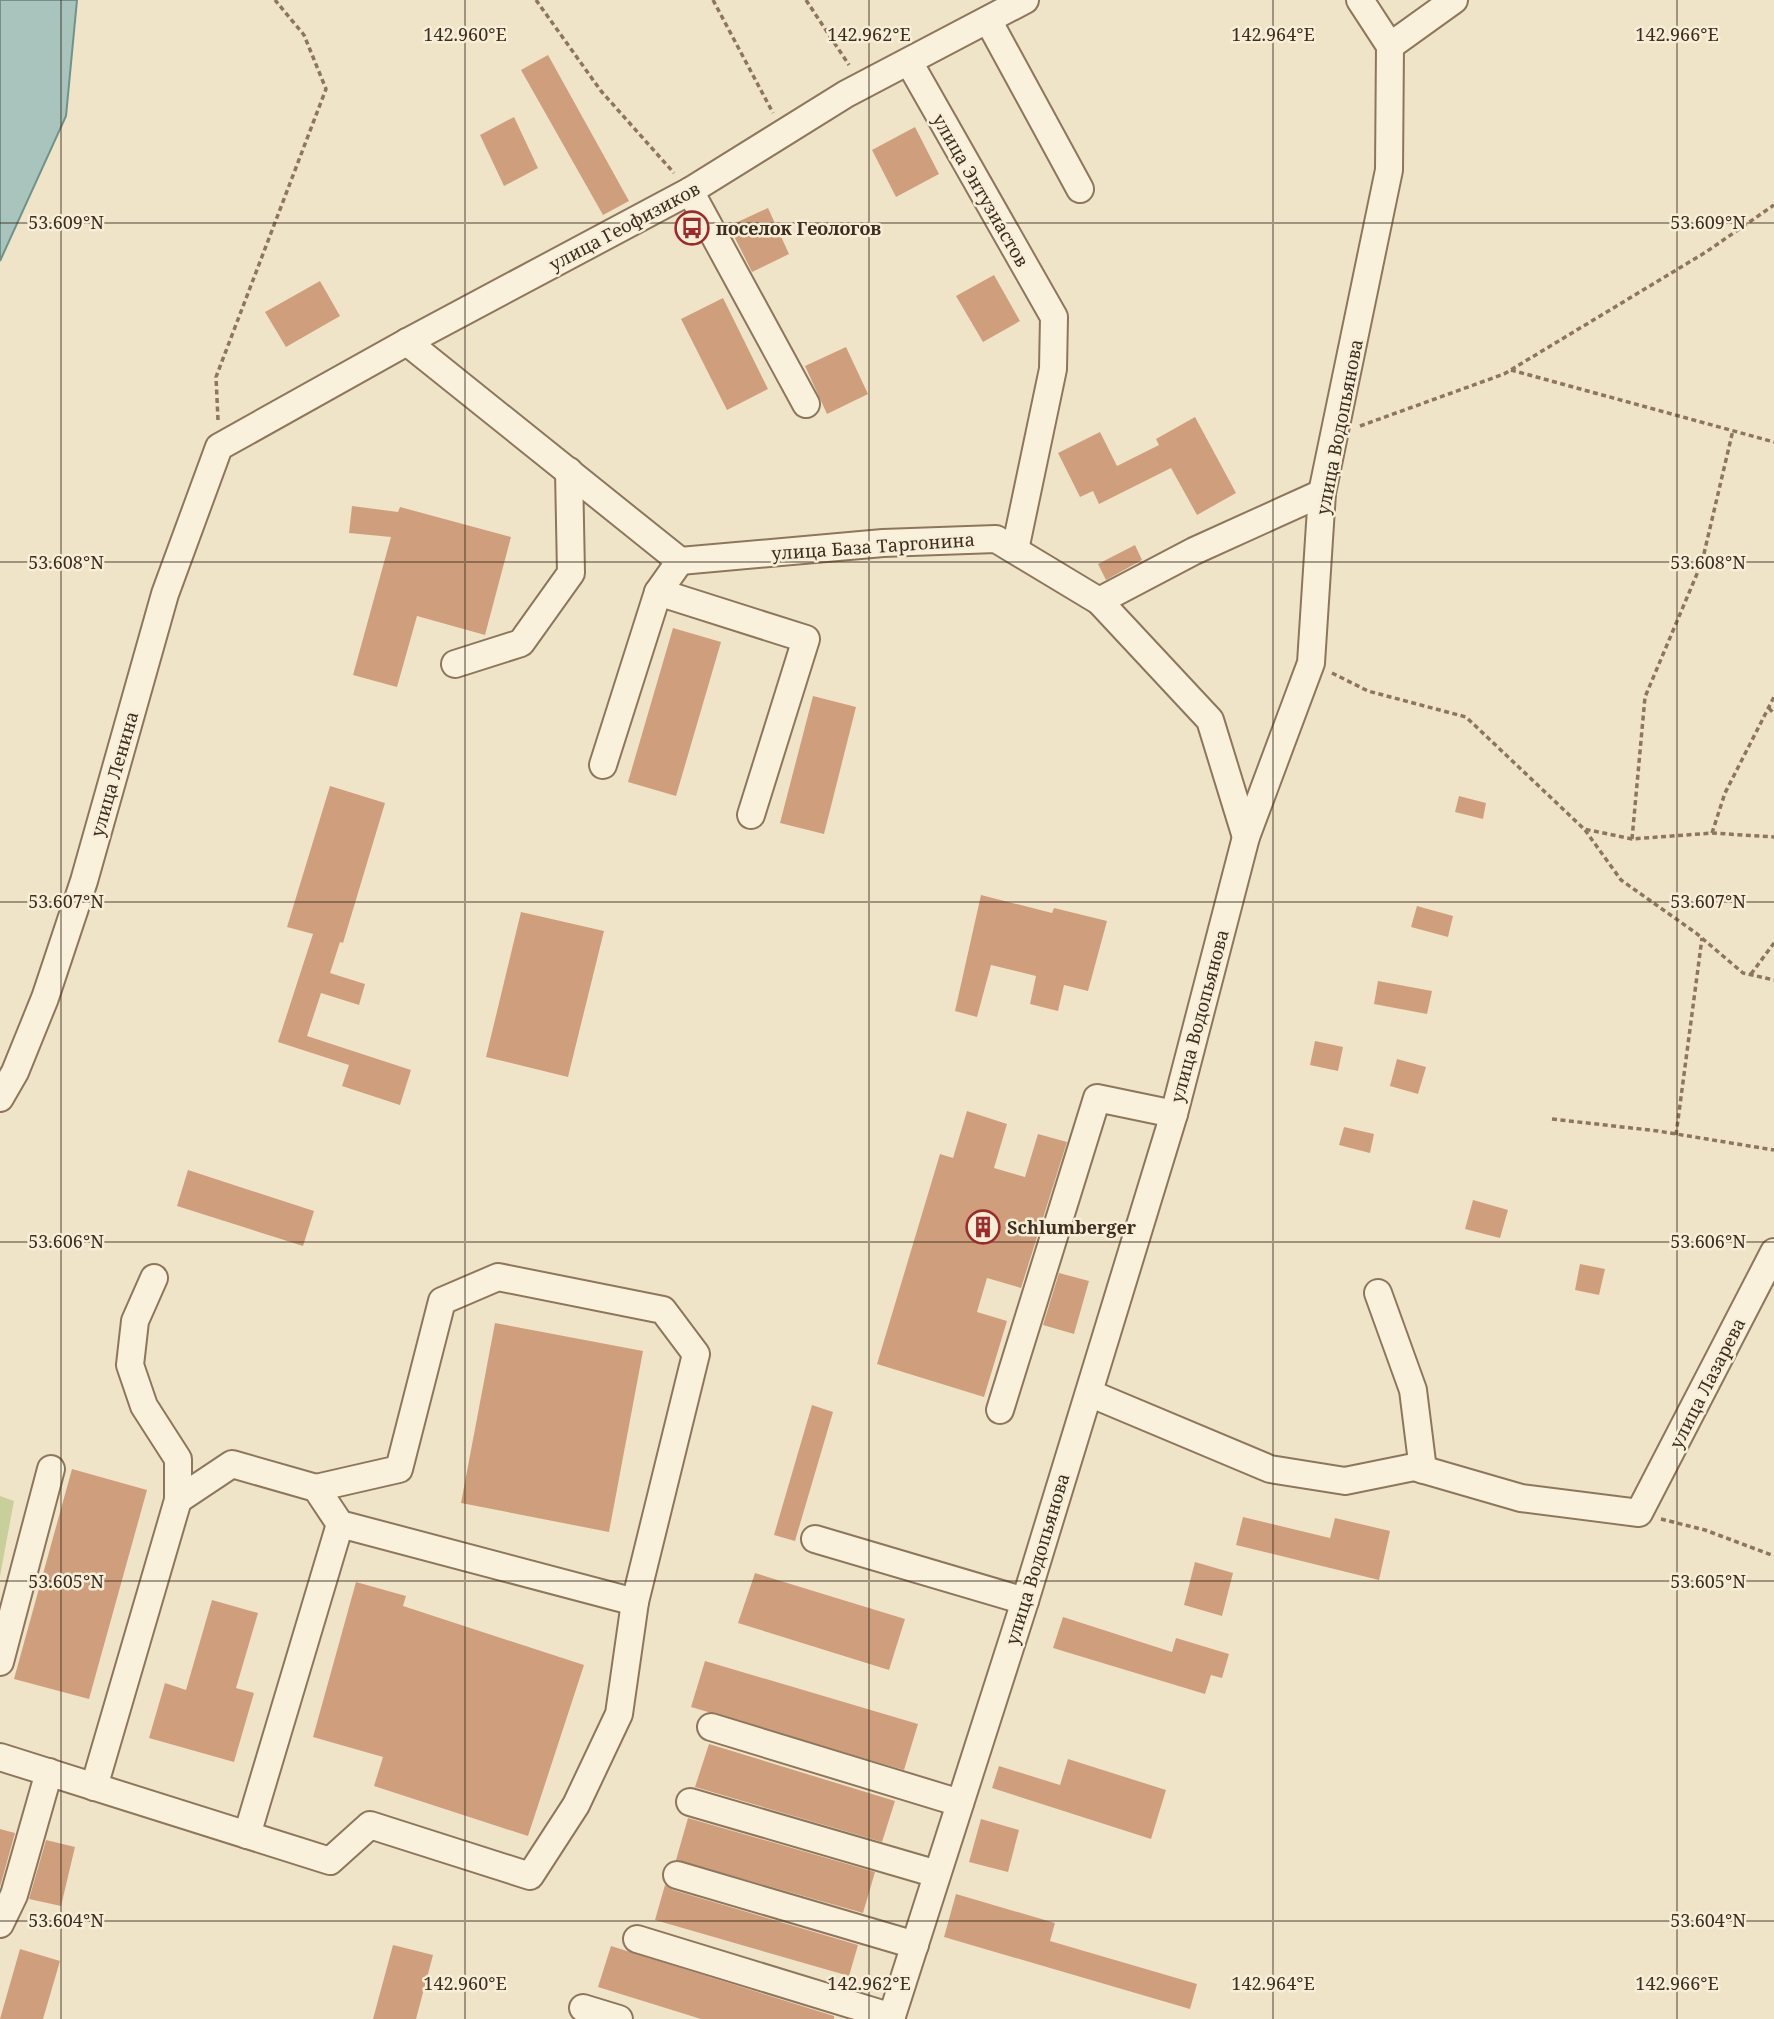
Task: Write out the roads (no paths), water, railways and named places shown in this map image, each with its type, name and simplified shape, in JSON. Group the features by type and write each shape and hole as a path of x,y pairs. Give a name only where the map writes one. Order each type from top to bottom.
{"street":[{"name":"улица Геофизиков","path":"219,447 407,342 690,191 862,86 1025,0"},
{"path":"1360,0 1390,46 1454,0"},
{"path":"988,20 1080,189"},
{"name":"улица Водопьянова","path":"891,2018 1025,1601 1174,1114 1246,837 1311,663 1322,493 1389,170 1390,46"},
{"name":"улица Энтузиастов","path":"909,62 1054,317 1053,369 1015,550"},
{"path":"690,191 806,404"},
{"path":"407,342 680,561 658,592 603,765"},
{"name":"улица Ленина","path":"0,1098 16,1072 45,998 84,881 164,594 219,447"},
{"path":"455,664 520,643 571,573 569,471"},
{"path":"1099,601 1194,551 1322,493"},
{"name":"улица База Таргонина","path":"680,561 883,543 996,539 1099,601 1210,720 1246,837"},
{"path":"658,592 806,639 751,816"},
{"path":"1000,1409 1097,1098 1174,1114"},
{"name":"улица Лазарева","path":"1423,1470 1521,1497 1639,1513 1774,1252"},
{"path":"0,1757 330,1861 370,1825 530,1875 576,1805 619,1714 635,1602 696,1354 663,1310 498,1277 442,1301 399,1469 316,1488 232,1464 178,1500"},
{"path":"94,1787 178,1500 177,1460 144,1406 130,1365 135,1321 154,1278"},
{"path":"1088,1393 1270,1469 1345,1480 1414,1467 1423,1470 1413,1390 1378,1293"},
{"path":"0,1662 51,1469"},
{"path":"316,1488 340,1524 635,1602"},
{"path":"247,1835 340,1524"},
{"path":"815,1539 1025,1601"},
{"path":"711,1727 960,1803"},
{"path":"0,1924 14,1895 49,1772"},
{"path":"690,1801 937,1874"},
{"path":"677,1875 915,1945"},
{"path":"637,1939 891,2018"},
{"path":"583,2008 619,2019"}],"water":[{"path":"0,0 77,0 66,116 0,261"}],"place":[{"name":"поселок Геологов","path":"692,228"},
{"name":"Schlumberger","path":"983,1227"}]}
